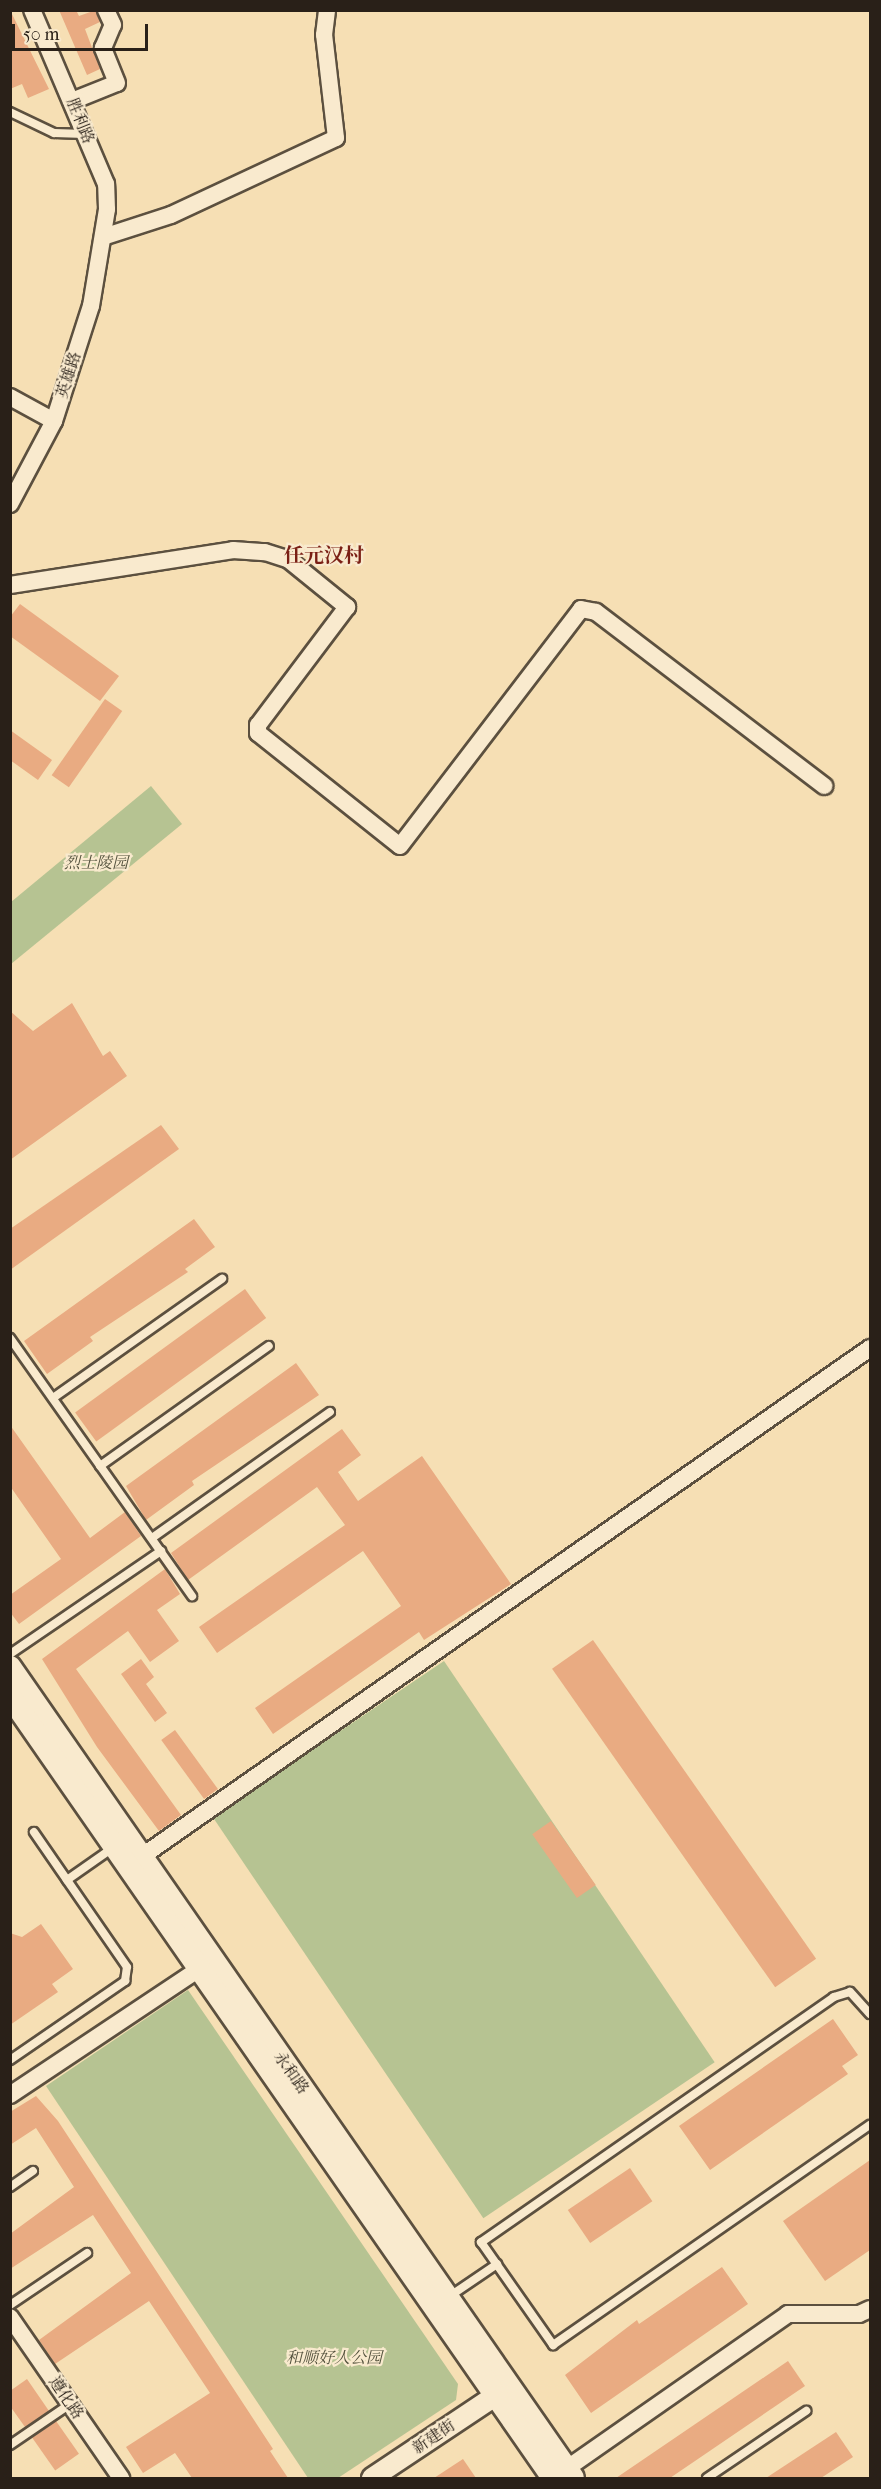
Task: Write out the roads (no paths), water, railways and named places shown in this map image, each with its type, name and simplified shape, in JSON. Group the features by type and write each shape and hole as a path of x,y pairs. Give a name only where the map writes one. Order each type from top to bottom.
{"main road":[{"name":"永和路","path":"10,1667 446,2299 564,2475"},
{"name":"永和路","path":"10,1696 495,2396 564,2475"}],"street":[{"name":"胜利路","path":"32,10 106,184 103,237"},
{"path":"72,101 117,83 103,48 113,26 106,10"},
{"path":"103,237 171,215 336,138 324,35 327,10"},
{"name":"英雄路","path":"10,504 54,421 91,306 103,237"},
{"path":"10,397 54,421"},
{"path":"10,585 233,550 265,552 289,560 347,607 258,725 258,733 400,846 581,609 605,618 824,786"},
{"path":"141,1857 870,1348"},
{"path":"10,2095 199,1969"},
{"path":"564,2475 788,2314 859,2314 870,2309"},
{"name":"遵化路","path":"10,2317 121,2478"},
{"name":"新建街","path":"372,2478 495,2396"}],"lane":[{"path":"10,112 54,133 85,134"},
{"path":"53,1398 222,1279"},
{"path":"10,1338 192,1596"},
{"path":"100,1466 269,1346"},
{"path":"152,1539 330,1412"},
{"path":"10,1654 160,1551"},
{"path":"10,2060 125,1982 127,1967 34,1832"},
{"path":"67,1880 114,1846"},
{"path":"870,2014 850,1992 834,1997 481,2242 553,2345 870,2125"},
{"path":"10,2187 33,2171"},
{"path":"10,2305 87,2253"},
{"path":"446,2299 496,2264"},
{"path":"10,2445 70,2404"},
{"path":"707,2478 806,2411"}],"district":[{"name":"任元汉村","path":"324,555"}],"park label":[{"name":"烈士陵园","path":"96,863"},
{"name":"和顺好人公园","path":"334,2358"}]}
